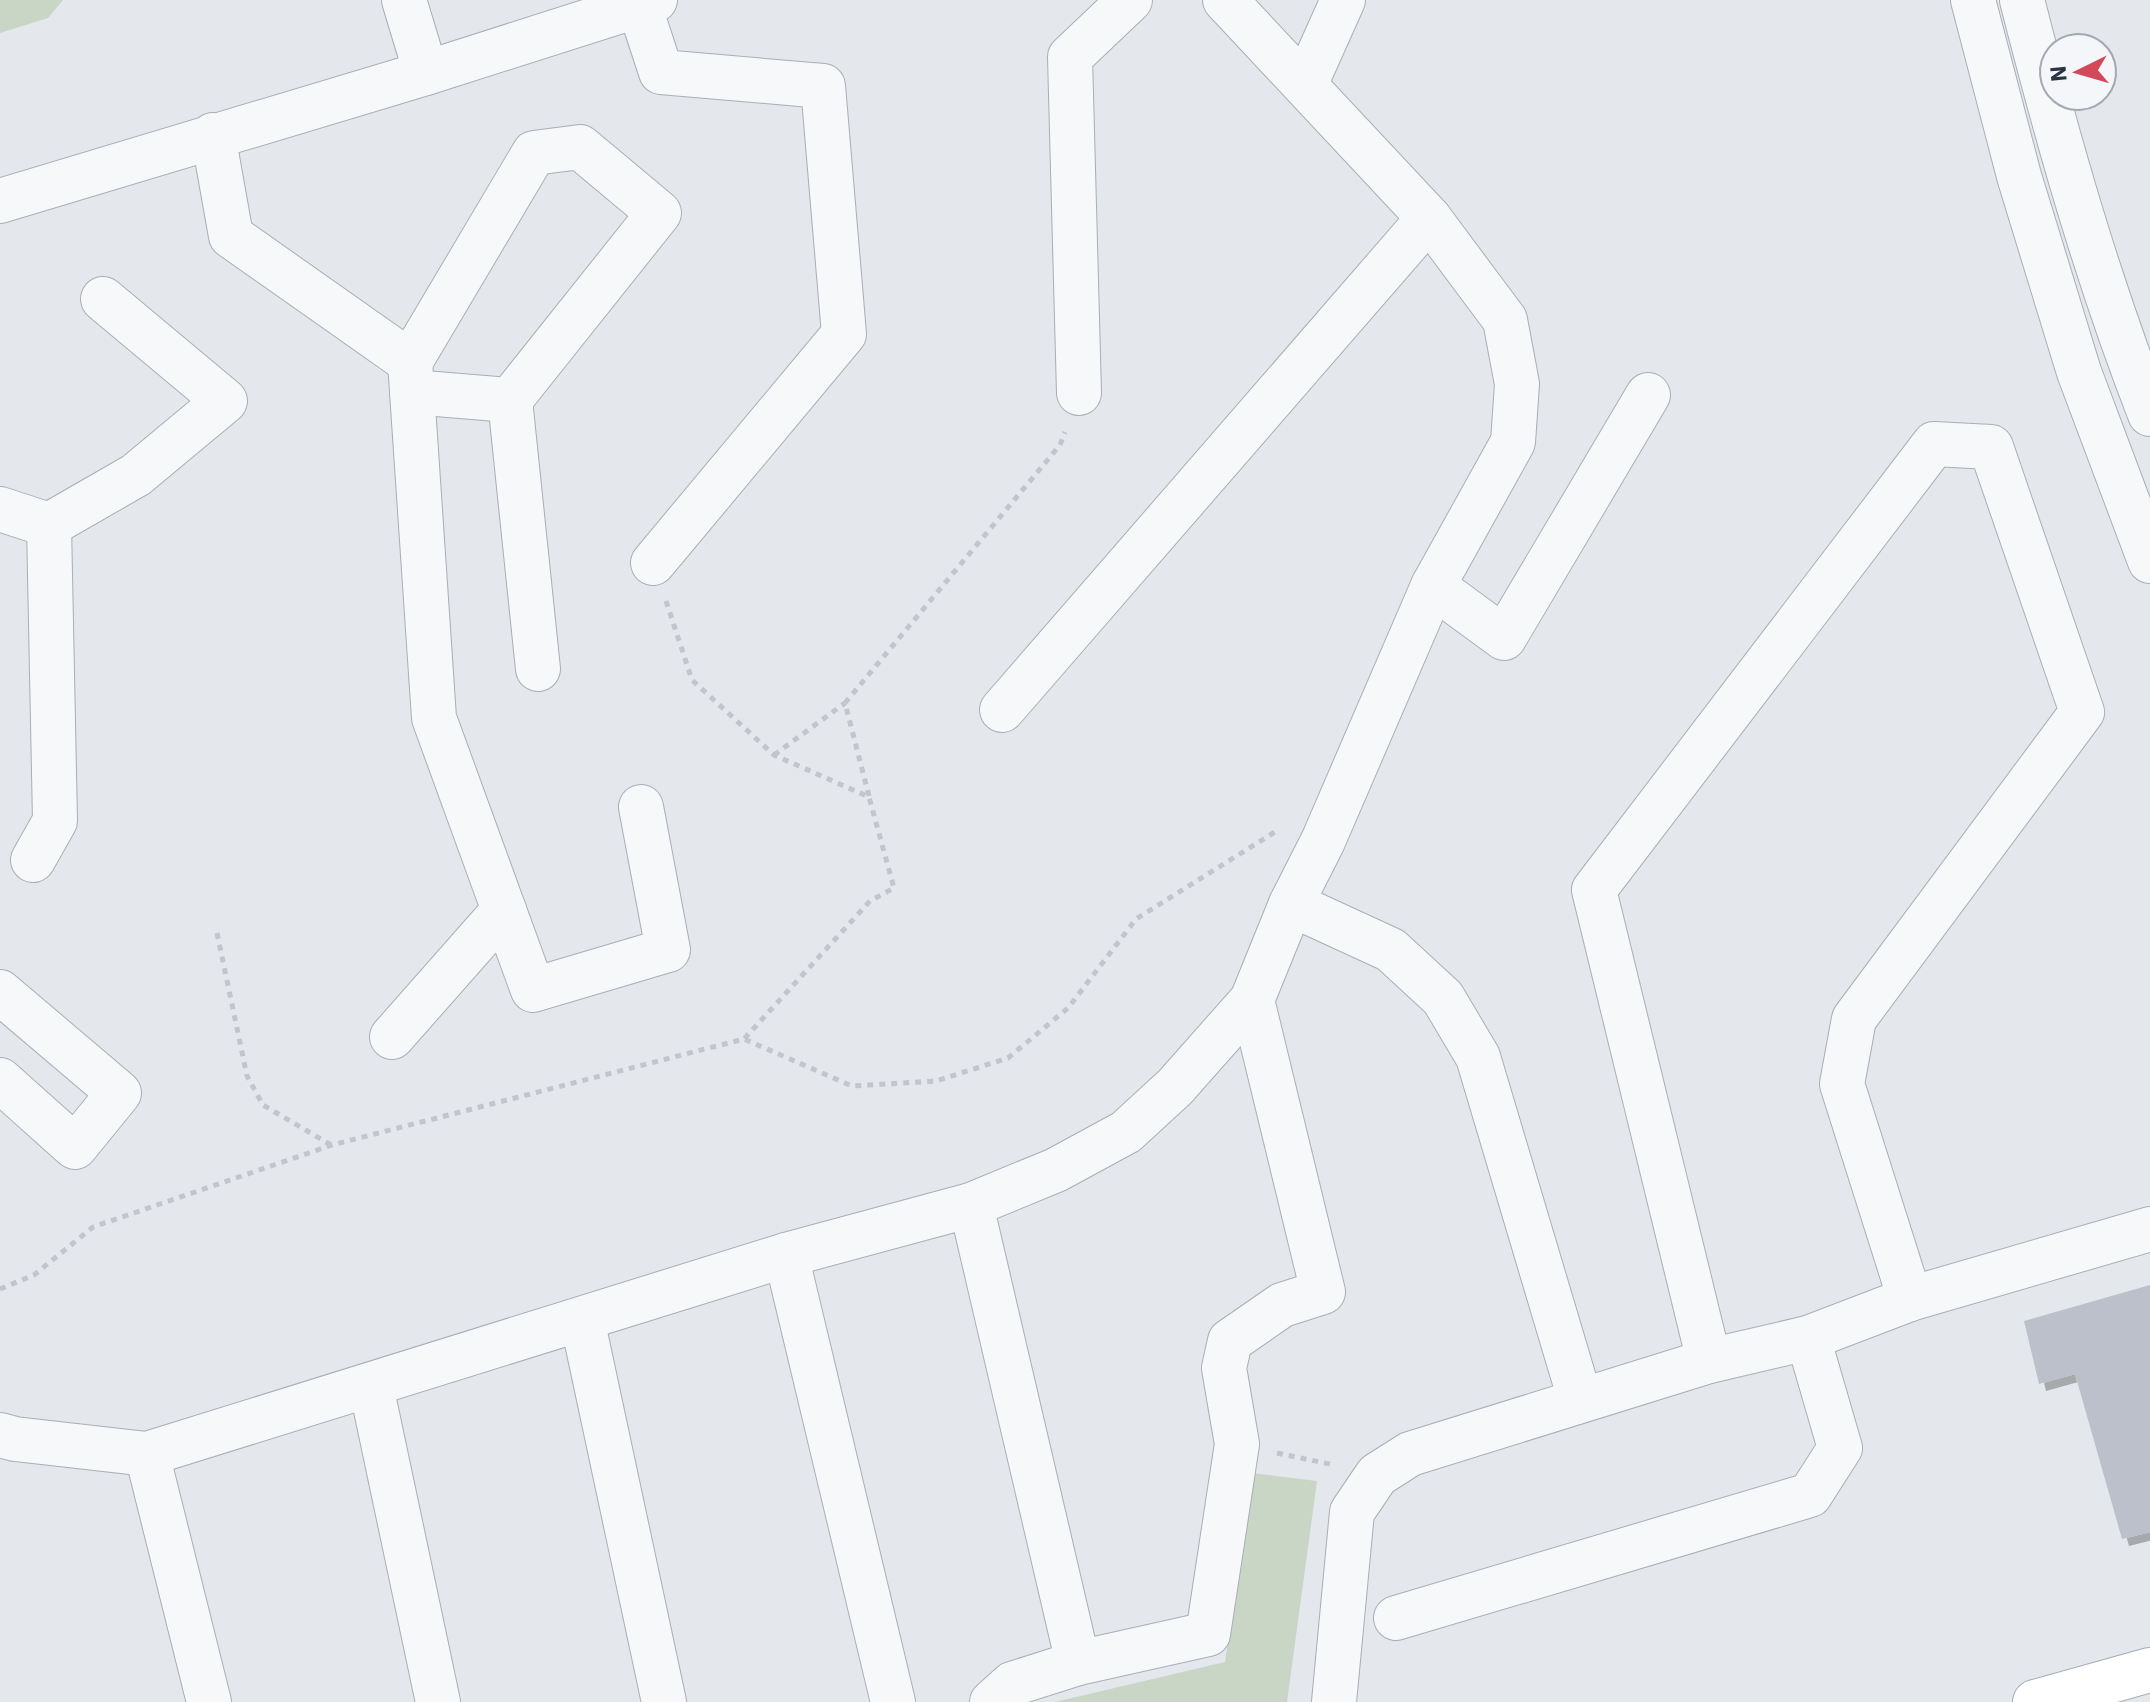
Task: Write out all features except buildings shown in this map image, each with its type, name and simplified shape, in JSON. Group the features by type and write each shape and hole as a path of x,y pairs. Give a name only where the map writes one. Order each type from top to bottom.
{"main road":[{"path":"2035,1702 2150,1670"}],"street":[{"path":"404,0 426,73"},
{"path":"1079,393 1070,57 1130,0"},
{"path":"0,1435 147,1454 786,1255 971,1205 1056,1170 1126,1132 1175,1087 1252,1000 1291,904 1323,841 1433,586 1513,442 1517,384 1505,320 1429,218 1225,0"},
{"path":"1305,85 1343,0"},
{"path":"1973,0 2019,176 2079,372 2150,561"},
{"path":"2022,0 2064,163 2128,358 2150,414"},
{"path":"0,201 647,3 661,72 823,86 844,334 653,563"},
{"path":"213,135 231,236 411,377 510,400"},
{"path":"538,669 510,400 659,213 580,147 534,153 411,377 434,718 533,990 668,950 641,807"},
{"path":"1002,710 1429,218"},
{"path":"0,509 49,525 136,475 225,401 103,299"},
{"path":"1433,586 1504,638 1648,395"},
{"path":"1709,1361 1594,890 1934,444 1991,447 2082,712 1854,1019 1842,1084 1910,1299"},
{"path":"33,860 55,821 49,525"},
{"path":"1291,904 1391,950 1443,998 1478,1057 1580,1399"},
{"path":"392,1037 504,910"},
{"path":"0,992 119,1093 75,1147 0,1080"},
{"path":"992,1702 1012,1684 1078,1663 1208,1634 1237,1444 1224,1368 1230,1341 1282,1305 1323,1292 1252,1000"},
{"path":"971,1205 1078,1663"},
{"path":"1334,1702 1352,1512 1377,1475 1410,1454 1709,1361 1808,1338 1910,1299 2150,1229"},
{"path":"786,1255 893,1702"},
{"path":"582,1319 664,1702"},
{"path":"1396,1618 1810,1495 1840,1448 1808,1338"},
{"path":"371,1386 438,1702"},
{"path":"147,1454 209,1702"}],"path":[{"path":"774,755 845,703 1060,445 1079,393"},
{"path":"653,563 692,680 774,755 869,797"},
{"path":"0,1289 34,1275 93,1227 332,1145 744,1039 870,901 894,888 845,703"},
{"path":"744,1039 852,1086 936,1081 1008,1058 1068,1008 1136,919 1285,826 1323,841"},
{"path":"217,933 247,1076 263,1105 332,1145"},
{"path":"1237,1444 1377,1475"}],"green space":[{"path":"0,0 63,0 48,18 0,33"},
{"path":"1253,1473 1317,1481 1287,1702 1055,1702 1225,1662"}]}
